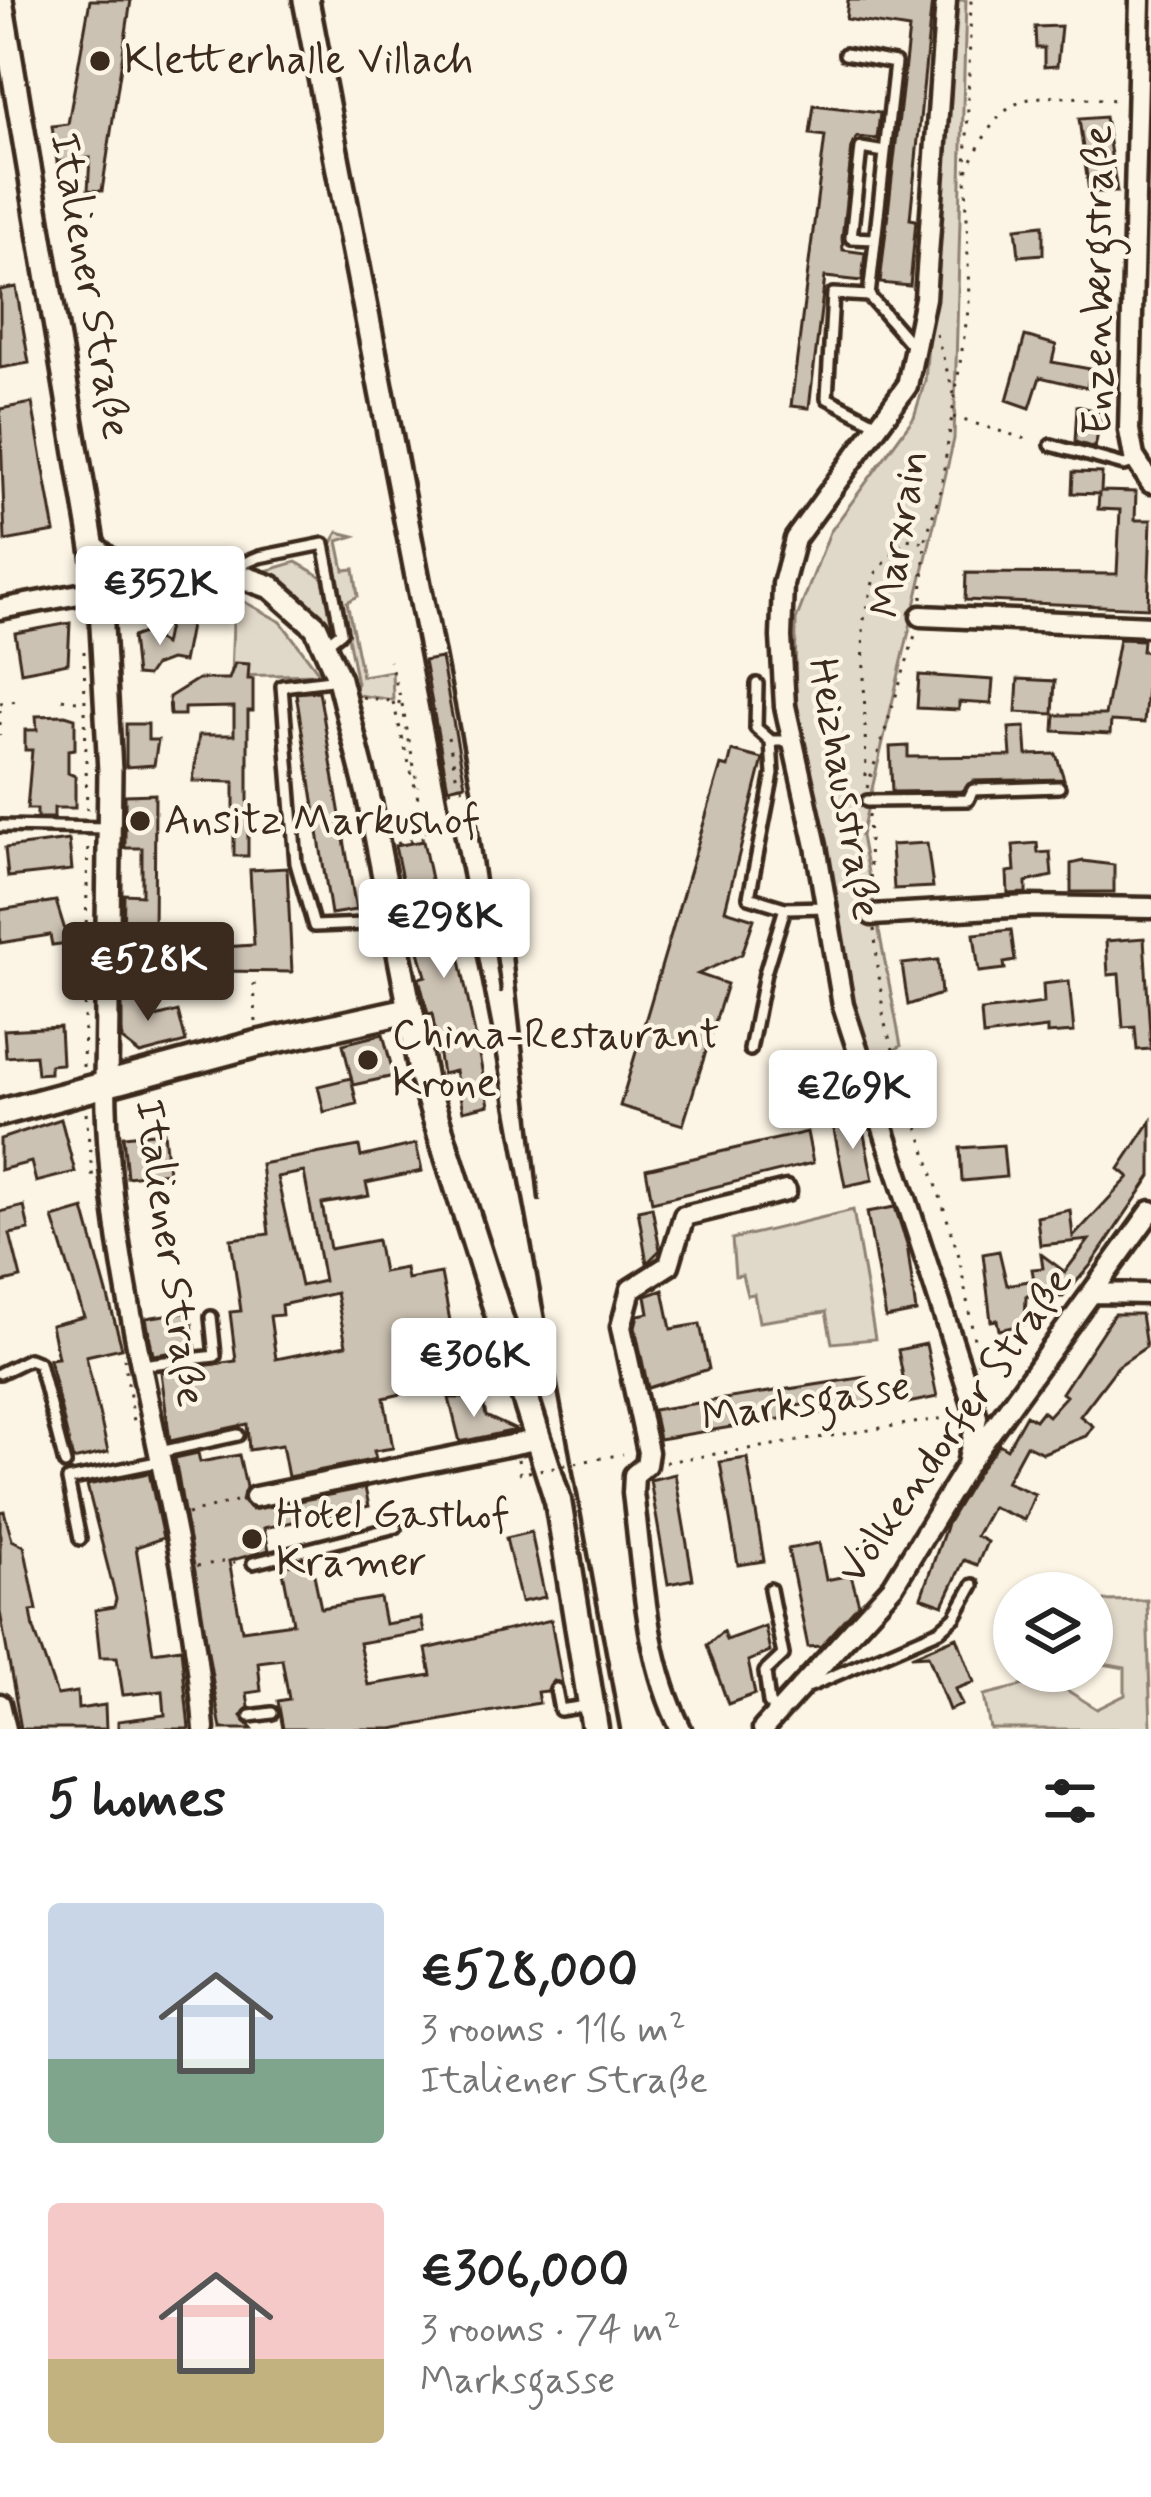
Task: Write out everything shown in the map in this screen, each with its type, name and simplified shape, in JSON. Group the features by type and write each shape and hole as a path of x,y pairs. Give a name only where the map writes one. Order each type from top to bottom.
{"main road":[{"path":"0,1113 410,1010 423,1078 566,1533 593,1717"}],"street":[{"name":"Italiener Straße","path":"1,0 100,590 109,694 106,1083 115,1202 209,1723"},
{"name":"Heizhausstraße","path":"946,0 925,298 907,386 881,426 829,486 795,539 783,584 781,637 792,741 843,1005 977,1417 967,1465"},
{"name":"Enzenbergstraße","path":"1140,0 1142,254 1130,363 1129,430 1137,461 1151,483"},
{"path":"93,546 117,567 166,577"},
{"path":"1,607 226,571 271,587 295,604 326,644 342,689 410,1010"},
{"path":"921,616 1151,626"},
{"path":"872,915 1028,906 1151,908"},
{"name":"Marksgasse","path":"681,1729 664,1695 651,1634 633,1493 634,1475 646,1465 648,1452 621,1327 631,1289 669,1265 683,1216 786,1191"},
{"name":"Völkendorfer Straße","path":"770,1721 893,1586 967,1465 1151,1211"},
{"path":"1093,1294 1151,1294"},
{"path":"255,1497 540,1439"},
{"path":"0,1704 6,1729"}],"lane":[{"path":"845,54 895,63 868,296"},
{"path":"875,239 851,238 861,148 885,152"},
{"path":"881,426 827,398 833,294 868,296 915,350"},
{"path":"1130,363 1151,363"},
{"path":"1051,446 1124,465 1137,461"},
{"path":"226,571 260,556 324,544 340,632 326,644"},
{"path":"757,684 756,728 771,741 792,741"},
{"path":"342,689 282,686 299,885 314,926 392,923"},
{"path":"771,741 773,774 749,897 785,908 827,907"},
{"path":"868,801 968,800 974,790 1058,788"},
{"path":"0,826 109,828"},
{"path":"750,1050 764,973 785,908"},
{"path":"141,1365 215,1356 211,1317"},
{"path":"0,1373 29,1359 38,1363 65,1464"},
{"path":"80,1539 68,1480 238,1435"},
{"path":"253,1563 396,1528"},
{"path":"798,1690 940,1630 955,1617 973,1585"},
{"path":"770,1588 783,1655 765,1672 770,1721"},
{"path":"556,1689 556,1710 593,1717"},
{"path":"250,1716 272,1713"}],"path":[{"name":"Marxrain","path":"971,0 966,175 969,304 952,416 925,542 921,616 866,778 872,915 884,1021 959,1256 979,1370"},
{"path":"966,175 990,124 1010,104 1042,97 1144,99"},
{"path":"925,298 955,399"},
{"path":"952,416 1026,439"},
{"path":"866,778 863,624 875,574 906,539 925,542"},
{"path":"389,661 428,836 392,845"},
{"path":"342,689 402,703"},
{"path":"62,699 85,702"},
{"path":"0,735 0,707 19,701"},
{"path":"393,702 412,789 418,788"},
{"path":"448,737 463,787 449,790"},
{"path":"254,983 256,1033"},
{"name":"Marksgasse","path":"646,1465 949,1416 977,1417"},
{"path":"518,1454 520,1473 623,1454"},
{"path":"179,1516 255,1497"},
{"path":"189,1567 253,1563"}],"shaded area":[{"path":"955,0 966,0 954,439 861,836 901,1046 864,1067 795,693 796,620 830,532 914,417 925,381"},
{"path":"338,532 354,536 338,541 344,570 354,569 358,596 347,602 362,676 392,671 393,700 351,694 357,683 330,546"},
{"path":"296,562 322,577 335,627 331,629 299,594 262,572"},
{"path":"234,596 281,622 320,674 231,676"},
{"path":"853,1210 875,1339 832,1343 826,1312 759,1322 754,1294 747,1295 742,1275 735,1276 732,1239"},
{"path":"1147,1600 1151,1729 990,1729 984,1695 1070,1692 1097,1709 1125,1695 1125,1668 1113,1666 1113,1601"}],"building":[{"name":"Kletterhalle Villach","path":"90,0 131,0 102,191 88,190 90,158 57,162 52,126 68,124"},
{"path":"848,0 932,0 910,219 916,220 910,286 880,283 909,29 846,19"},
{"path":"1061,26 1057,66 1044,67 1044,48 1036,48 1035,27"},
{"path":"814,105 880,113 877,139 857,137 852,147 842,238 843,250 865,253 862,281 825,277 809,408 791,406 825,136 810,134"},
{"path":"1105,117 1117,192 1089,192 1079,119"},
{"path":"1043,225 1043,254 1019,256 1016,228"},
{"path":"16,287 29,363 0,368 0,290"},
{"path":"1025,336 1056,345 1052,362 1090,369 1087,388 1040,377 1030,408 1007,400"},
{"path":"32,403 55,532 5,541 0,409"},
{"path":"1077,406 1102,412 1095,448 1075,442"},
{"path":"1073,472 1102,473 1101,491 1136,492 1135,520 1151,520 1148,608 965,600 966,573 1117,574 1120,510 1098,509 1099,494 1072,493"},
{"path":"169,621 190,626 183,662 170,660 154,666 147,676 136,675 132,637 146,632 164,645"},
{"path":"70,623 68,663 21,672 15,633"},
{"path":"1119,639 1143,640 1142,651 1150,652 1144,723 1111,721 1110,734 1054,731 1055,715 1105,715"},
{"path":"441,658 465,784 448,788 424,661"},
{"path":"235,663 249,664 248,679 253,679 253,711 248,711 248,856 234,856 234,782 193,781 199,735 234,735 234,707 184,708 184,715 170,715 169,697 198,679 229,679"},
{"path":"919,675 993,680 991,704 959,702 959,710 917,708"},
{"path":"1018,679 1055,681 1053,714 1016,712"},
{"path":"319,691 356,910 331,914 296,693"},
{"path":"36,716 75,718 75,749 68,750 68,773 75,776 75,808 54,808 54,818 37,818 37,809 27,809 32,750 25,750 25,730 37,730"},
{"path":"126,724 148,724 148,740 158,740 154,765 126,767"},
{"path":"1025,727 1027,755 1056,754 1064,779 973,781 962,791 892,792 890,747 908,746 908,757 1011,756 1009,728"},
{"path":"732,751 763,759 725,910 754,919 742,954 698,974 727,984 683,1125 620,1106 721,765 728,767"},
{"path":"155,794 154,940 152,945 123,944 124,894 142,895 142,848 125,848 125,795"},
{"path":"69,840 72,870 8,877 5,848"},
{"path":"423,841 435,898 447,895 489,1105 463,1111 455,1071 442,1074 432,1013 428,1014 419,978 426,976 413,931 438,927 433,901 408,907 395,846"},
{"path":"927,843 933,887 894,889 891,845"},
{"path":"1037,843 1038,853 1050,852 1052,876 1026,882 1026,893 1008,894 1007,872 1015,871 1013,845"},
{"path":"1071,864 1114,865 1114,892 1071,892"},
{"path":"287,868 292,972 224,971 222,947 254,945 250,870"},
{"path":"56,901 69,943 52,945 50,935 0,943 0,910"},
{"path":"1011,930 1015,961 1004,963 1005,969 979,972 974,934"},
{"path":"1144,938 1151,1049 1137,1050 1135,1027 1123,1028 1119,974 1108,975 1106,941"},
{"path":"938,960 941,994 908,1005 902,964"},
{"path":"1069,981 1074,1032 1047,1034 1047,1028 983,1036 981,1011 1044,1003 1043,984"},
{"path":"153,991 152,1018 178,1011 186,1042 140,1054 122,1040 122,992"},
{"path":"60,1027 62,1064 50,1065 50,1073 37,1074 35,1055 6,1057 4,1030"},
{"name":"China-Restaurant Krone","path":"383,1034 394,1076 353,1085 343,1044"},
{"path":"351,1078 357,1104 324,1112 318,1086"},
{"path":"61,1119 75,1172 36,1182 31,1162 0,1170 0,1139"},
{"path":"861,1119 873,1180 845,1186 833,1125"},
{"path":"1151,1121 1151,1176 1090,1266 1063,1297 1026,1296 1025,1324 999,1330 997,1320 991,1321 983,1254 999,1251 1007,1285 1034,1280 1032,1269 1043,1268 1041,1254 1065,1272 1089,1240 1040,1245 1037,1217 1070,1210 1073,1237 1129,1177 1119,1169"},
{"path":"164,1132 168,1172 127,1177 123,1136"},
{"path":"807,1132 813,1163 652,1202 646,1169"},
{"path":"416,1144 422,1171 366,1183 369,1196 322,1204 330,1249 377,1240 383,1272 405,1268 407,1279 441,1273 453,1337 479,1332 488,1374 384,1398 393,1448 374,1451 376,1459 288,1477 282,1445 249,1450 247,1424 170,1441 161,1372 236,1361 230,1312 241,1311 231,1239 269,1234 261,1164 359,1146 361,1157","holes":["304,1172 324,1281 301,1286 277,1177","336,1293 346,1345 276,1359 270,1316 282,1315 281,1305"]},
{"path":"1003,1145 1006,1177 962,1181 960,1148"},
{"path":"24,1206 29,1230 10,1234 21,1278 0,1283 0,1212"},
{"path":"652,1207 660,1250 647,1263 638,1210"},
{"path":"895,1207 907,1244 916,1312 886,1318 867,1212"},
{"path":"84,1209 122,1348 86,1356 108,1452 73,1460 49,1359 58,1358 51,1325 84,1317 53,1218"},
{"path":"663,1290 671,1329 700,1324 709,1369 648,1388 635,1327 638,1315 649,1313 646,1296"},
{"path":"190,1311 196,1349 153,1355 146,1318"},
{"path":"1114,1314 1141,1314 1146,1347 1118,1366 1080,1416 1093,1426 1086,1436 1043,1453 1026,1445 1006,1482 1035,1494 1024,1520 992,1507 976,1536 987,1542 977,1565 964,1560 943,1605 921,1597 947,1524 978,1472 999,1444 1007,1449 1026,1415 1035,1420 1042,1411 1048,1416 1066,1396 1062,1393"},
{"path":"926,1344 937,1397 908,1403 898,1350"},
{"path":"866,1377 871,1405 816,1414 814,1403 785,1408 786,1418 659,1439 653,1410"},
{"path":"449,1398 482,1398 486,1416 516,1430 460,1442"},
{"path":"198,1453 200,1462 239,1455 246,1487 242,1501 252,1510 365,1488 369,1506 264,1528 269,1550 229,1561 242,1630 293,1623 282,1566 311,1560 321,1608 380,1598 385,1624 421,1618 424,1632 359,1643 368,1685 431,1675 426,1649 551,1620 562,1683 553,1681 547,1691 537,1692 539,1703 392,1729 283,1729 278,1701 289,1699 282,1659 258,1662 261,1691 247,1693 249,1707 241,1716 252,1729 221,1729 175,1458"},
{"path":"747,1458 764,1561 738,1565 720,1462"},
{"path":"149,1473 163,1538 136,1547 153,1652 181,1648 189,1729 118,1729 118,1721 165,1715 163,1691 123,1695 117,1657 100,1657 95,1610 114,1607 116,1599 87,1485"},
{"path":"675,1474 693,1579 668,1584 650,1480"},
{"path":"4,1511 12,1540 24,1546 37,1610 31,1611 34,1629 57,1695 77,1692 78,1709 105,1705 106,1729 21,1729 0,1612 0,1512"},
{"path":"531,1532 545,1597 521,1602 506,1538"},
{"path":"819,1543 826,1580 851,1575 859,1604 821,1646 808,1647 788,1549"},
{"path":"765,1626 770,1652 748,1661 755,1694 728,1704 707,1645 723,1631 726,1640"},
{"path":"957,1637 974,1682 955,1689 962,1705 949,1710 928,1655 911,1656"}],"railway":[{"path":"292,0 495,1045 620,1729"},
{"path":"320,0 475,810 501,991"},
{"path":"511,944 539,1200"}],"place":[{"name":"Kletterhalle Villach","path":"100,61"},
{"name":"Ansitz Markushof","path":"140,821"},
{"name":"China-Restaurant Krone","path":"368,1060"},
{"name":"Hotel Gasthof Kramer","path":"252,1539"}]}
